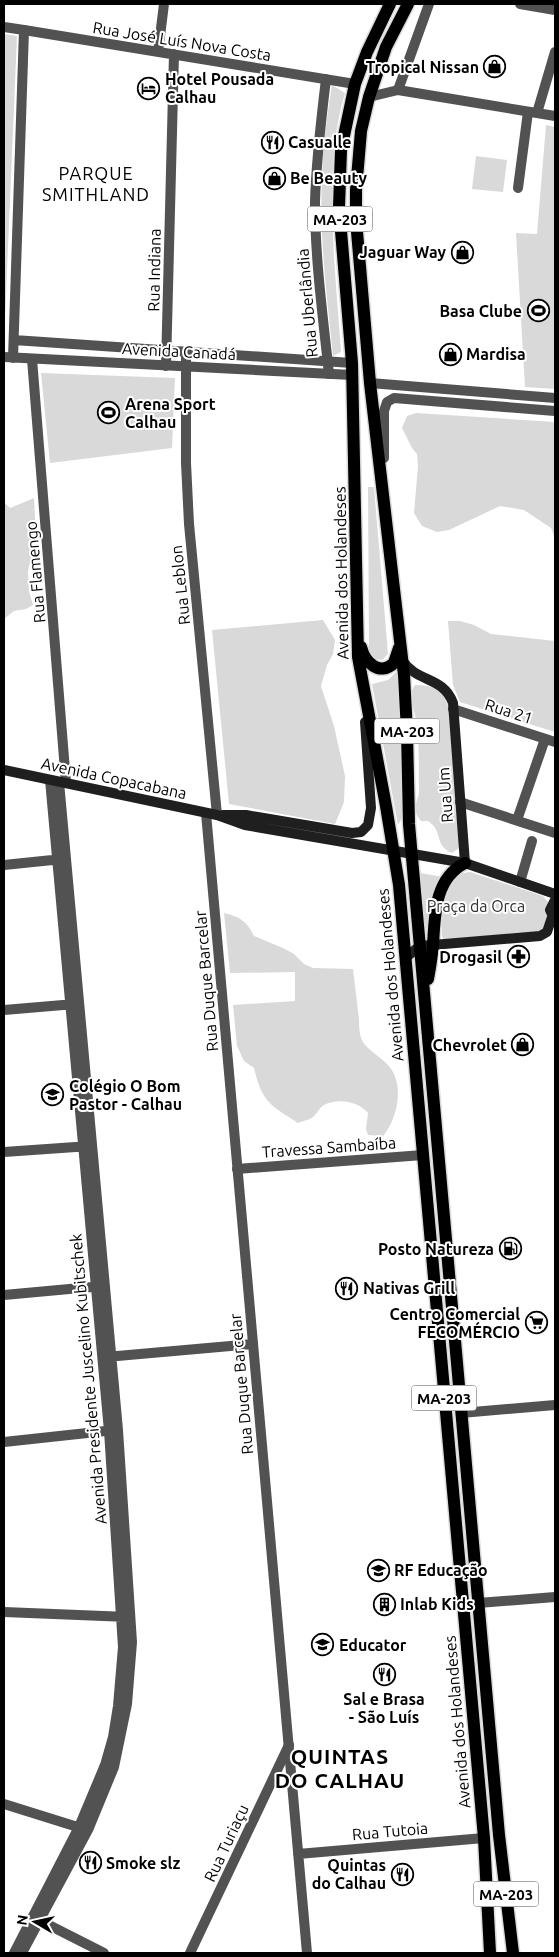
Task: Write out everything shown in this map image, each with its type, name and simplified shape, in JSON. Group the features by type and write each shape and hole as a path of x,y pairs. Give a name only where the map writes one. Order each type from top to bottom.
{"main road":[{"name":"Avenida dos Holandeses","path":"390,4 370,45 355,84 348,114 339,173 341,234 352,369 358,657 394,851 405,958 484,1838 490,1953"},
{"name":"Avenida dos Holandeses","path":"408,4 386,47 369,97 361,131 356,205 370,383 402,660 407,724 411,854 426,945 425,999 499,1835 512,1953"},
{"path":"358,634 365,658 371,665 378,668 387,668 394,663 398,653 400,638"},
{"name":"Rua Um","path":"402,660 412,672 443,687 450,697 453,709 465,863"},
{"name":"Avenida Copacabana","path":"218,815 246,815 352,833 365,829 368,825 371,808 363,689"},
{"name":"Avenida Copacabana","path":"4,770 206,812 245,825 465,863 520,882 552,897"},
{"path":"394,851 405,837 409,824"},
{"path":"426,945 439,895 449,876 456,868 465,863"},
{"path":"405,958 426,945 540,936 547,932 554,920 550,910 552,897"}],"street":[{"path":"158,52 164,4"},
{"path":"398,90 429,4"},
{"path":"520,4 555,10"},
{"name":"Rua José Luís Nova Costa","path":"4,27 355,84"},
{"path":"8,357 14,340 24,30"},
{"path":"518,188 532,113 555,52"},
{"name":"Rua Indiana","path":"166,366 174,54"},
{"name":"Rua Uberlândia","path":"326,79 317,156 315,202 316,240 329,374"},
{"path":"369,97 398,90 555,116"},
{"name":"Avenida Canadá","path":"14,340 328,362 352,369"},
{"name":"Rua Leblon","path":"186,352 186,463 189,524 218,815"},
{"name":"Avenida Canadá","path":"8,357 329,374 352,369"},
{"name":"Rua Flamengo","path":"32,359 59,782"},
{"path":"370,383 555,398"},
{"path":"384,494 384,411 390,399 555,411"},
{"name":"Rua 21","path":"453,709 550,740"},
{"path":"516,820 550,740"},
{"name":"Avenida Presidente Juscelino Kubitschek","path":"14,1953 36,1918 84,1829 113,1737 127,1617 114,1430 62,859 59,782"},
{"path":"460,802 555,833"},
{"name":"Rua Duque Barcelar","path":"206,812 307,1953"},
{"path":"520,882 532,841"},
{"path":"4,864 62,859"},
{"path":"4,1010 75,1004"},
{"path":"4,1152 88,1146"},
{"name":"Travessa Sambaíba","path":"237,1169 423,1155"},
{"path":"4,1295 101,1287"},
{"path":"107,1357 253,1344"},
{"path":"461,1413 555,1405"},
{"path":"4,1442 114,1430"},
{"path":"478,1603 555,1597"},
{"path":"4,1612 127,1617"},
{"name":"Rua Turiaçu","path":"190,1953 289,1745"},
{"path":"4,1804 84,1829"},
{"name":"Rua Tutoia","path":"298,1854 484,1838"},
{"path":"36,1918 104,1953"},
{"name":"Avenida Presidente Juscelino Kubitschek","path":"22,1953 36,1918"}],"green space":[{"path":"4,34 17,36 5,319 4,319"},
{"path":"332,85 345,93 338,122 332,187 334,255 341,352 333,356 324,266 321,199 324,142"},
{"name":"Basa Clube","path":"546,125 555,127 555,389 525,387 516,233 537,234"},
{"path":"476,156 507,160 503,192 472,189"},
{"name":"Arena Sport Calhau","path":"41,373 175,378 172,448 50,463"},
{"path":"416,413 555,422 555,538 551,528 524,510 500,506 449,530 437,532 422,526 414,513 418,466 417,454 402,428 407,416"},
{"path":"368,487 374,487 388,654 382,660 375,659 369,650"},
{"path":"34,498 36,537 28,571 29,591 33,605 26,609 14,611 4,619 4,502 10,508"},
{"path":"323,620 335,640 333,654 327,665 321,686 334,726 345,776 344,802 335,824 229,804 212,630"},
{"path":"448,621 460,621 474,625 491,634 555,641 555,732 460,702 453,685"},
{"path":"397,671 402,741 402,818 398,825 372,684 388,680"},
{"path":"415,685 428,686 438,690 445,698 450,711 460,844 458,849 452,853 442,846 433,825 428,821 421,821 416,812 419,794 418,742 412,705 412,691"},
{"name":"Praça da Orca","path":"470,872 543,896 548,902 547,925 541,932 444,939 442,937 442,920 449,888 459,874"},
{"path":"420,873 443,877 429,928 425,929"},
{"path":"224,913 242,920 254,936 283,948 294,954 304,964 313,968 353,969 361,1038 369,1049 385,1062 393,1072 398,1091 396,1110 383,1136 368,1135 366,1129 368,1113 353,1103 341,1101 329,1103 322,1106 310,1119 298,1123 268,1102 260,1088 254,1068 244,1061 237,1046 233,1005 295,1001 295,972 230,973"}],"place":[{"name":"Tropical Nissan","path":"495,67"},
{"name":"Hotel Pousada Calhau","path":"149,88"},
{"name":"Casualle","path":"272,142"},
{"name":"Be Beauty","path":"274,178"},
{"name":"Jaguar Way","path":"462,252"},
{"name":"Basa Clube","path":"538,311"},
{"name":"Mardisa","path":"450,354"},
{"name":"Arena Sport Calhau","path":"109,413"},
{"name":"Drogasil","path":"518,957"},
{"name":"Chevrolet","path":"523,1045"},
{"name":"Colégio O Bom Pastor - Calhau","path":"53,1095"},
{"name":"Posto Natureza","path":"510,1249"},
{"name":"Nativas Grill","path":"347,1288"},
{"name":"Centro Comercial FECOMÉRCIO","path":"536,1323"},
{"name":"RF Educação","path":"378,1570"},
{"name":"Inlab Kids","path":"384,1604"},
{"name":"Educator","path":"323,1645"},
{"name":"Sal e Brasa - São Luís","path":"384,1675"},
{"name":"Smoke slz","path":"90,1863"},
{"name":"Quintas do Calhau","path":"402,1874"}],"district":[{"name":"PARQUE SMITHLAND","path":"96,183"},
{"name":"QUINTAS DO CALHAU","path":"340,1768"}]}
